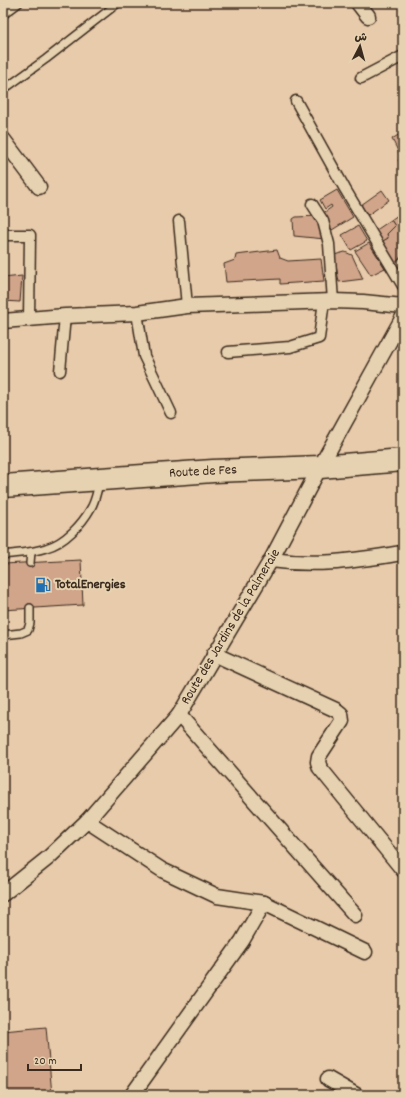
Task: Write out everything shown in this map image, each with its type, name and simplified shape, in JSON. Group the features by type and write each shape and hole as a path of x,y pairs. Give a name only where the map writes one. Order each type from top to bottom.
{"main road":[{"name":"Route de Fes","path":"3,486 213,471 320,467 403,460"}],"street":[{"path":"358,3 368,16"},
{"path":"361,78 403,56"},
{"path":"296,101 345,189 403,286"},
{"path":"3,139 39,187"},
{"path":"228,352 290,347 319,338 329,301 329,244 323,221 312,204"},
{"path":"179,221 187,306"},
{"path":"3,235 30,235 29,320"},
{"path":"3,321 65,316 137,313 187,306 329,301 363,302 403,306"},
{"path":"137,313 144,356 171,413"},
{"path":"60,371 65,316"},
{"name":"Route des Jardins de la Palmeraie","path":"3,894 48,858 87,821 179,715 271,560 320,467 403,317"},
{"path":"271,560 295,563 335,563 403,553"},
{"path":"214,654 336,710 341,714 342,721 319,756 318,762 320,768 403,870"},
{"path":"179,715 355,914"},
{"path":"87,821 162,870 210,893 218,896 264,903 365,952"},
{"path":"132,1095 242,941 264,903"},
{"path":"328,1079 356,1095"}],"lane":[{"path":"3,15 19,3"},
{"path":"3,90 46,59 118,3"},
{"path":"3,555 31,552 47,548 61,541 82,522 92,506 100,479"},
{"path":"30,563 31,552"},
{"path":"3,635 21,633 28,630 30,623 30,608"}],"building":[{"path":"403,132 403,153 400,155 392,139"},
{"path":"403,158 403,166 398,160"},
{"path":"337,190 353,217 332,230 322,214 332,207 331,205 325,209 320,200"},
{"path":"382,190 389,200 368,215 361,205"},
{"path":"402,212 403,254 395,264 381,242 388,238 387,234 395,226 391,220"},
{"path":"318,216 325,239 294,236 293,219 296,217"},
{"path":"391,220 395,226 387,234 388,238 381,242 375,231"},
{"path":"358,226 367,241 351,250 342,235"},
{"path":"369,243 385,268 371,275 355,251"},
{"path":"277,250 280,258 288,261 321,259 324,281 280,284 280,279 226,282 224,264 235,260 236,255"},
{"path":"345,252 352,255 363,279 339,282 334,255"},
{"path":"22,276 20,302 3,301 3,278"},
{"name":"TotalEnergies","path":"81,560 83,605 3,610 3,564"},
{"path":"46,1027 52,1095 3,1095 3,1031"}],"place":[{"name":"TotalEnergies","path":"43,585"}]}
